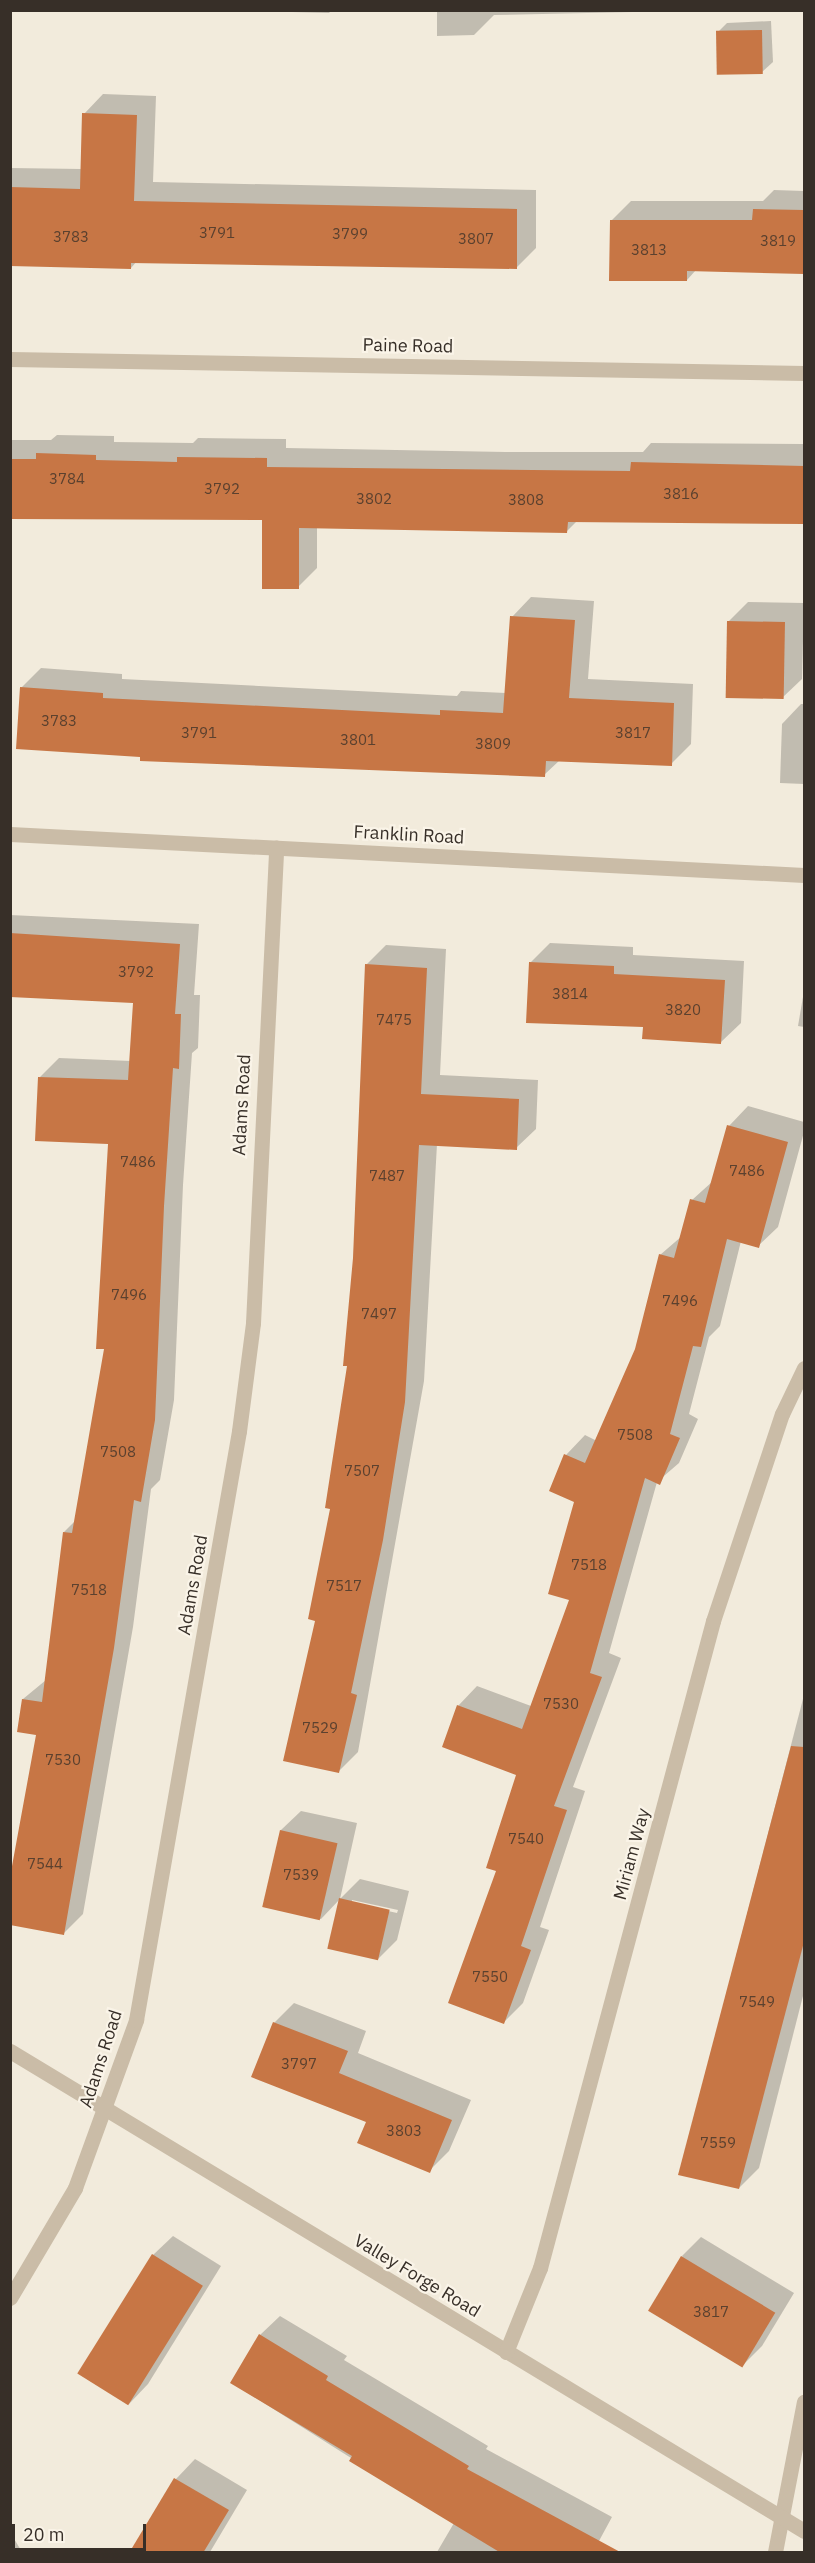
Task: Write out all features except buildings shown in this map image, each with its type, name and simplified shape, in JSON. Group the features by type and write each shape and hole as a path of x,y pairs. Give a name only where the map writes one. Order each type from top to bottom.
{"street":[{"name":"Paine Road","path":"10,359 804,373"},
{"name":"Franklin Road","path":"10,834 804,875"},
{"name":"Adams Road","path":"10,2298 75,2188 136,2020 239,1431 253,1323 276,848"},
{"name":"Miriam Way","path":"506,2352 540,2268 712,1621 782,1414 804,1368"},
{"name":"Valley Forge Road","path":"10,2051 804,2530"},
{"path":"775,2553 804,2402"}]}
